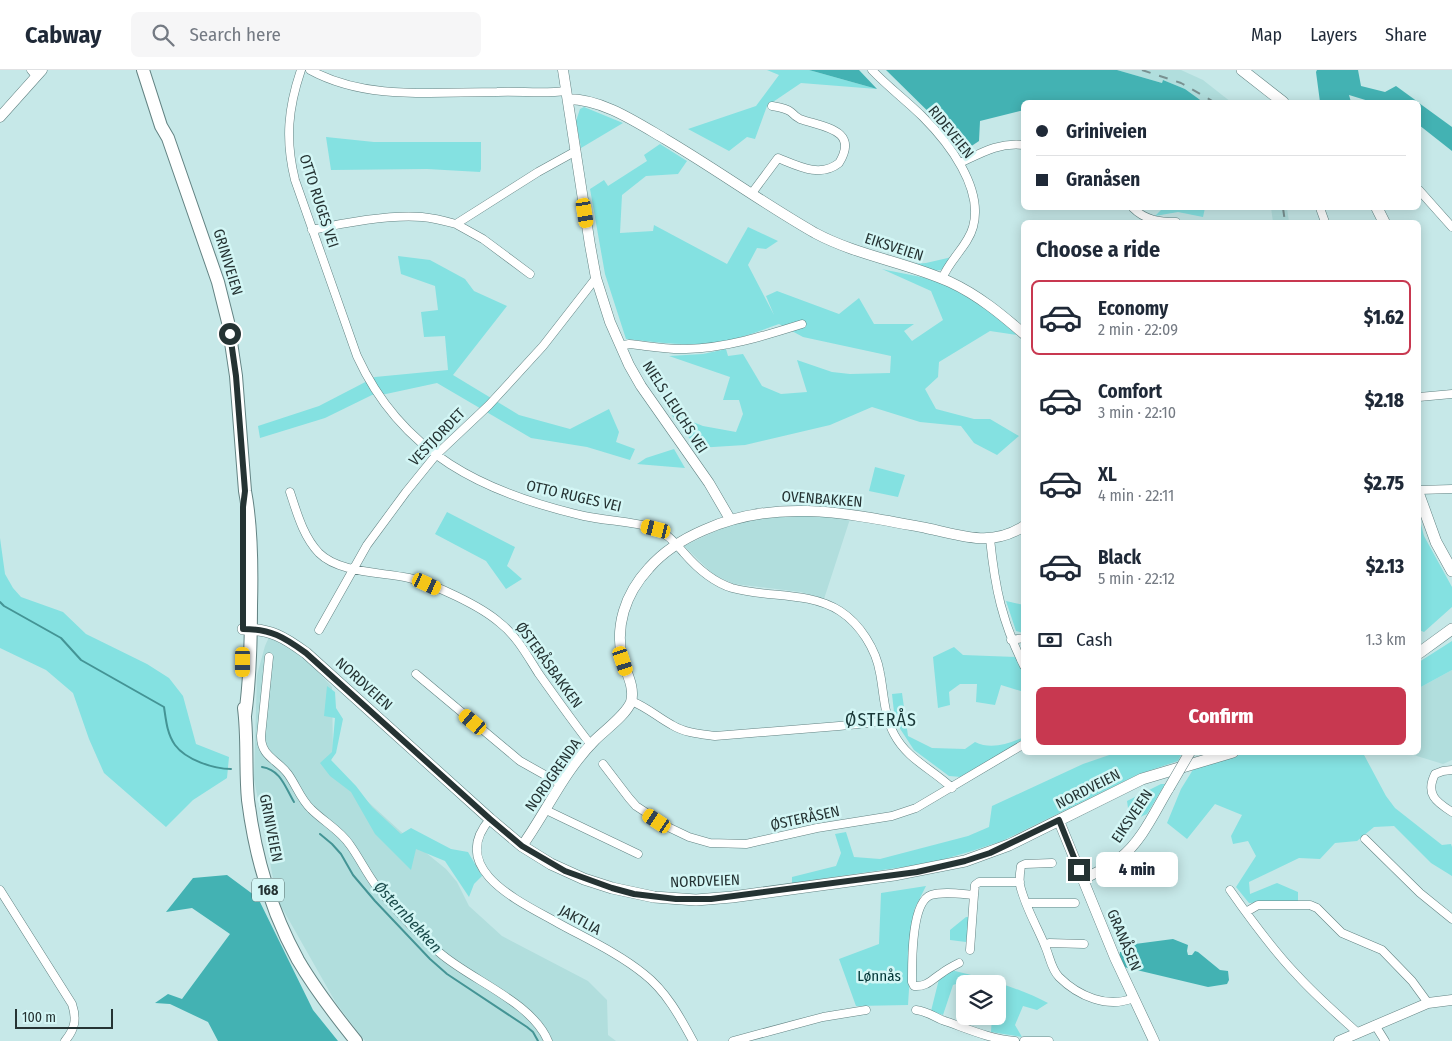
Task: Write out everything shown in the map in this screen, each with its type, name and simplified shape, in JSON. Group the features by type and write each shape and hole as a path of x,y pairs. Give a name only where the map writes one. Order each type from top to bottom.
{"main road":[{"name":"GRINIVEIEN","path":"143,70 161,126 168,138"},
{"name":"GRINIVEIEN","path":"152,70 168,138 216,274 228,322 236,376 245,491 248,506 250,552 243,695 246,779 250,816 259,860 271,898 298,960 315,987 356,1041"},
{"path":"1242,70 1280,100"},
{"path":"1421,501 1428,523 1449,561"},
{"name":"NORDVEIEN","path":"247,629 272,632 289,640 306,653 522,846 565,871 612,888 654,897 704,899 894,876 941,867 990,853 1142,779 1223,755"},
{"path":"1421,652 1452,629"}],"street":[{"name":"OTTO RUGES VEI","path":"301,70 292,103 288,133 288,144 295,180 345,325 364,372 379,396 402,424 418,441 436,455 478,480 519,498 587,516 639,524 656,529 677,544 699,568 720,583 753,593 797,597 830,606 848,618 866,639 874,654 880,672 888,721 895,736 911,756 952,788"},
{"name":"EIKSVEIEN","path":"310,70 346,85 374,91 567,95 587,102 627,118 685,151 809,229 830,240 942,279 979,297 1021,332"},
{"name":"NIELS LEUCHS VEI","path":"563,70 596,278 610,322 629,365 652,404 708,483 730,519"},
{"name":"RIDEVEIEN","path":"872,70 925,118 960,163 972,190 975,218 970,235 949,265 942,279"},
{"path":"0,117 36,72"},
{"path":"752,193 778,158 813,171 826,170 840,163 845,150 842,136 832,128 799,118 789,111 772,106"},
{"path":"960,163 988,149 1013,144 1021,145"},
{"path":"456,224 508,190 576,151"},
{"path":"1421,192 1452,228"},
{"path":"1135,210 1150,220"},
{"path":"312,230 380,219 409,216 422,217 456,224 484,239 530,274"},
{"name":"VESTJORDET","path":"319,630 353,568 384,520 436,455 489,405 543,346 596,278"},
{"path":"621,346 629,344 685,350 723,346 802,324"},
{"path":"1421,397 1452,394"},
{"path":"1421,490 1452,489"},
{"name":"ØSTERÅSBAKKEN","path":"290,492 310,543 330,561 339,566 393,575 427,584 484,611 501,623 523,650 591,745"},
{"name":"OVENBAKKEN","path":"631,701 632,694 623,661 619,632 630,593 650,566 677,544 691,536 730,519 765,512 806,510 868,517 978,539 1004,537 1021,528"},
{"path":"990,539 999,602 1011,640 1021,660"},
{"path":"1011,640 1021,638"},
{"path":"269,657 261,736 263,750 288,774 310,809 340,833 377,887 424,939 461,969 526,1011 539,1025 548,1041"},
{"path":"416,674 520,760 561,784"},
{"path":"631,701 647,708 673,726 694,733 714,736 888,721"},
{"name":"NORDGRENDA","path":"522,846 561,784 591,745 625,710 631,701"},
{"name":"ØSTERÅSEN","path":"603,764 628,798 648,815 689,837 720,844 740,844 760,842 831,825 892,816 923,805 1021,746"},
{"name":"EIKSVEIEN","path":"1083,879 1115,862 1127,852 1145,827 1188,755"},
{"path":"1452,770 1435,774 1430,786 1434,798 1452,812"},
{"path":"546,810 638,854"},
{"name":"JAKTLIA","path":"490,819 478,839 477,855 484,871 496,886 512,898 616,956 642,973 657,985 674,1008 693,1041"},
{"name":"GRANÅSEN","path":"1059,820 1133,998 1154,1041"},
{"path":"1365,839 1420,893 1452,919"},
{"path":"1052,863 1025,864 1021,866 1020,882 1026,903 1045,945 1053,969 1060,978 1094,1000 1123,1002 1133,998"},
{"path":"970,950 975,885 979,882 1020,882"},
{"path":"0,890 74,1010 73,1031 65,1041"},
{"path":"1230,890 1296,975 1358,1033"},
{"path":"959,963 941,973 929,984 914,986 912,982 912,950 917,914 926,898 930,895 974,895"},
{"path":"1026,903 1075,903"},
{"path":"1246,912 1258,906 1310,905 1322,913 1342,933 1382,950 1412,981 1428,1003"},
{"path":"1045,945 1048,943 1084,944"},
{"path":"1339,1041 1428,1003 1452,1000"},
{"path":"733,1041 823,1017 866,1010"},
{"path":"916,1010 923,1010 940,1019 989,1036 1015,1041"},
{"path":"1375,1025 1385,1041"},
{"path":"1024,1041 1049,1041"}],"shaded area":[{"path":"809,70 859,70 877,89"},
{"path":"886,70 1117,70 1162,83 1163,80 1185,89 1200,100 1021,100 1021,111 980,121 979,141 970,147 949,132"},
{"path":"1117,70 1181,70 1203,80 1228,100 1200,100 1185,89 1163,80 1162,83"},
{"path":"1317,70 1358,70 1361,86 1385,92 1396,86 1415,100 1365,100 1349,95 1350,100 1320,100"},
{"path":"1421,104 1452,127 1452,151 1421,127"},
{"path":"1271,210 1287,210 1289,220 1273,220"},
{"path":"811,515 850,519 824,599 801,592 734,584 714,575 684,546 733,523 772,516"},
{"path":"269,637 306,659 332,687 333,754 330,764 355,790 409,839 446,869 457,882 469,906 502,936 588,981 607,1000 608,1035 616,1041 365,1041 336,1003 277,899 254,779 257,675"},
{"path":"1452,670 1452,760 1443,764 1414,755 1421,755 1421,687"},
{"path":"227,875 258,898 313,1010 338,1041 218,1041 208,1022 170,1004 155,1003 168,994 182,999 230,934 192,908 166,912 193,878"},
{"path":"1173,939 1188,945 1188,955 1192,955 1195,951 1198,952 1220,970 1228,971 1229,980 1227,984 1208,987 1124,967 1119,958 1120,952 1132,952 1135,944"}],"green space":[{"path":"767,70 809,70 877,89 801,83 767,106 755,139 747,137 729,151 688,129 756,106 779,75"},
{"path":"584,107 623,123 581,148 576,121 580,109"},
{"path":"326,137 374,142 481,142 481,169 480,172 427,169 331,170"},
{"path":"660,144 687,161 678,174 646,176 622,195 620,233 653,231 654,225 727,264 748,227 778,241 766,249 757,248 748,265 774,315 766,296 777,291 839,314 859,298 874,324 914,324 904,331 912,341 943,320 931,291 882,269 926,278 956,290 988,311 1017,335 990,331 939,362 938,377 925,389 936,409 974,419 990,419 1019,436 997,455 974,443 961,426 920,422 872,407 830,425 745,445 697,448 670,413 703,426 736,432 743,414 739,400 723,400 730,377 669,356 703,354 726,349 728,356 743,354 762,386 781,394 807,392 797,360 832,372 850,374 890,373 891,356 803,337 779,324 738,338 711,343 683,344 626,339 605,274 590,189 604,180 608,186 647,161 644,155"},
{"path":"1161,210 1205,210 1203,217 1178,212 1155,216"},
{"path":"398,256 430,260 465,279 474,291 507,306 453,375 519,415 570,429 609,409 619,432 616,442 635,449 630,460 587,447 531,438 437,383 386,394 372,395 325,418 260,438 258,426 319,406 375,377 448,370 445,336 424,337 421,312 438,310 435,286 401,274"},
{"path":"952,257 941,270 931,271 911,264 926,263"},
{"path":"674,449 685,468 637,464 646,458"},
{"path":"875,467 905,475 898,497 869,491"},
{"path":"447,512 515,547 507,566 522,579 506,589 486,561 435,534"},
{"path":"1421,524 1424,536 1452,587 1452,607 1424,632 1421,631"},
{"path":"0,538 5,574 21,597 63,612 86,634 147,664 169,678 183,696 196,744 229,757 227,778 193,800 166,827 104,773 89,739 73,693 46,670 0,648"},
{"path":"1006,601 1021,604 1021,632 1016,631"},
{"path":"1452,641 1452,670 1421,687 1421,661"},
{"path":"954,647 963,655 1016,657 1021,668 1021,691 1001,685 995,705 976,702 977,684 960,684 949,692 950,705 938,708 933,657"},
{"path":"327,686 335,692 336,708 343,719 336,753 331,760 356,786 372,807 401,834 411,828 451,849 468,852 482,876 474,884 469,897 445,861 416,849 411,870 375,834 351,792 330,776 320,763 332,752 335,718 324,716"},
{"path":"902,693 908,736 932,748 965,749 975,742 993,746 1006,744 1021,738 1021,740 1012,748 961,777 949,776 914,750 895,721 892,694"},
{"path":"1109,755 1181,755 1178,761 1139,774 1002,841 972,851 931,863 792,883 792,877 836,866 841,853 835,834 846,832 854,857 880,859 968,836 989,827 992,806 1083,764"},
{"path":"1239,755 1364,755 1386,796 1395,808 1442,845 1451,844 1452,876 1431,863 1394,826 1374,827 1357,841 1335,843 1320,859 1299,858 1249,882 1250,894 1277,883 1298,892 1298,901 1249,903 1236,887 1256,856 1248,841 1233,844 1231,836 1242,815 1215,804 1187,839 1167,823 1181,789 1194,768"},
{"path":"1161,784 1165,784 1147,814 1138,818 1128,808 1127,801"},
{"name":"Lønnås","path":"926,886 914,910 908,1005 856,1006 839,959 879,944 881,893"},
{"path":"966,917 970,917 966,942 950,940 950,930"},
{"path":"951,970 972,975 956,975 956,984 953,985 943,1015 931,1011 939,979"},
{"path":"1006,986 1048,1003 1037,1010 1023,1006 1015,1025 1022,1037 991,1032 991,1025 1006,1025"}],"waterway":[{"name":"Østernbekken","path":"0,602 61,638 81,660 164,707 170,736 175,745 186,755 201,763 231,769"},
{"name":"Østernbekken","path":"262,767 278,775 294,802"},
{"name":"Østernbekken","path":"320,834 341,854 353,875 375,901 430,959 447,974 527,1027 533,1032 538,1041"}],"railway":[{"path":"1142,70 1181,83 1211,100"},
{"path":"1283,210 1285,220"}],"district":[{"name":"ØSTERÅS","path":"881,720"}],"route":[{"path":"230,334 236,376 245,491 243,507 243,629 272,632 289,640 306,653 522,846 565,871 612,888 654,897 696,900 894,876 941,867 1009,846 1059,820 1079,870"}]}
